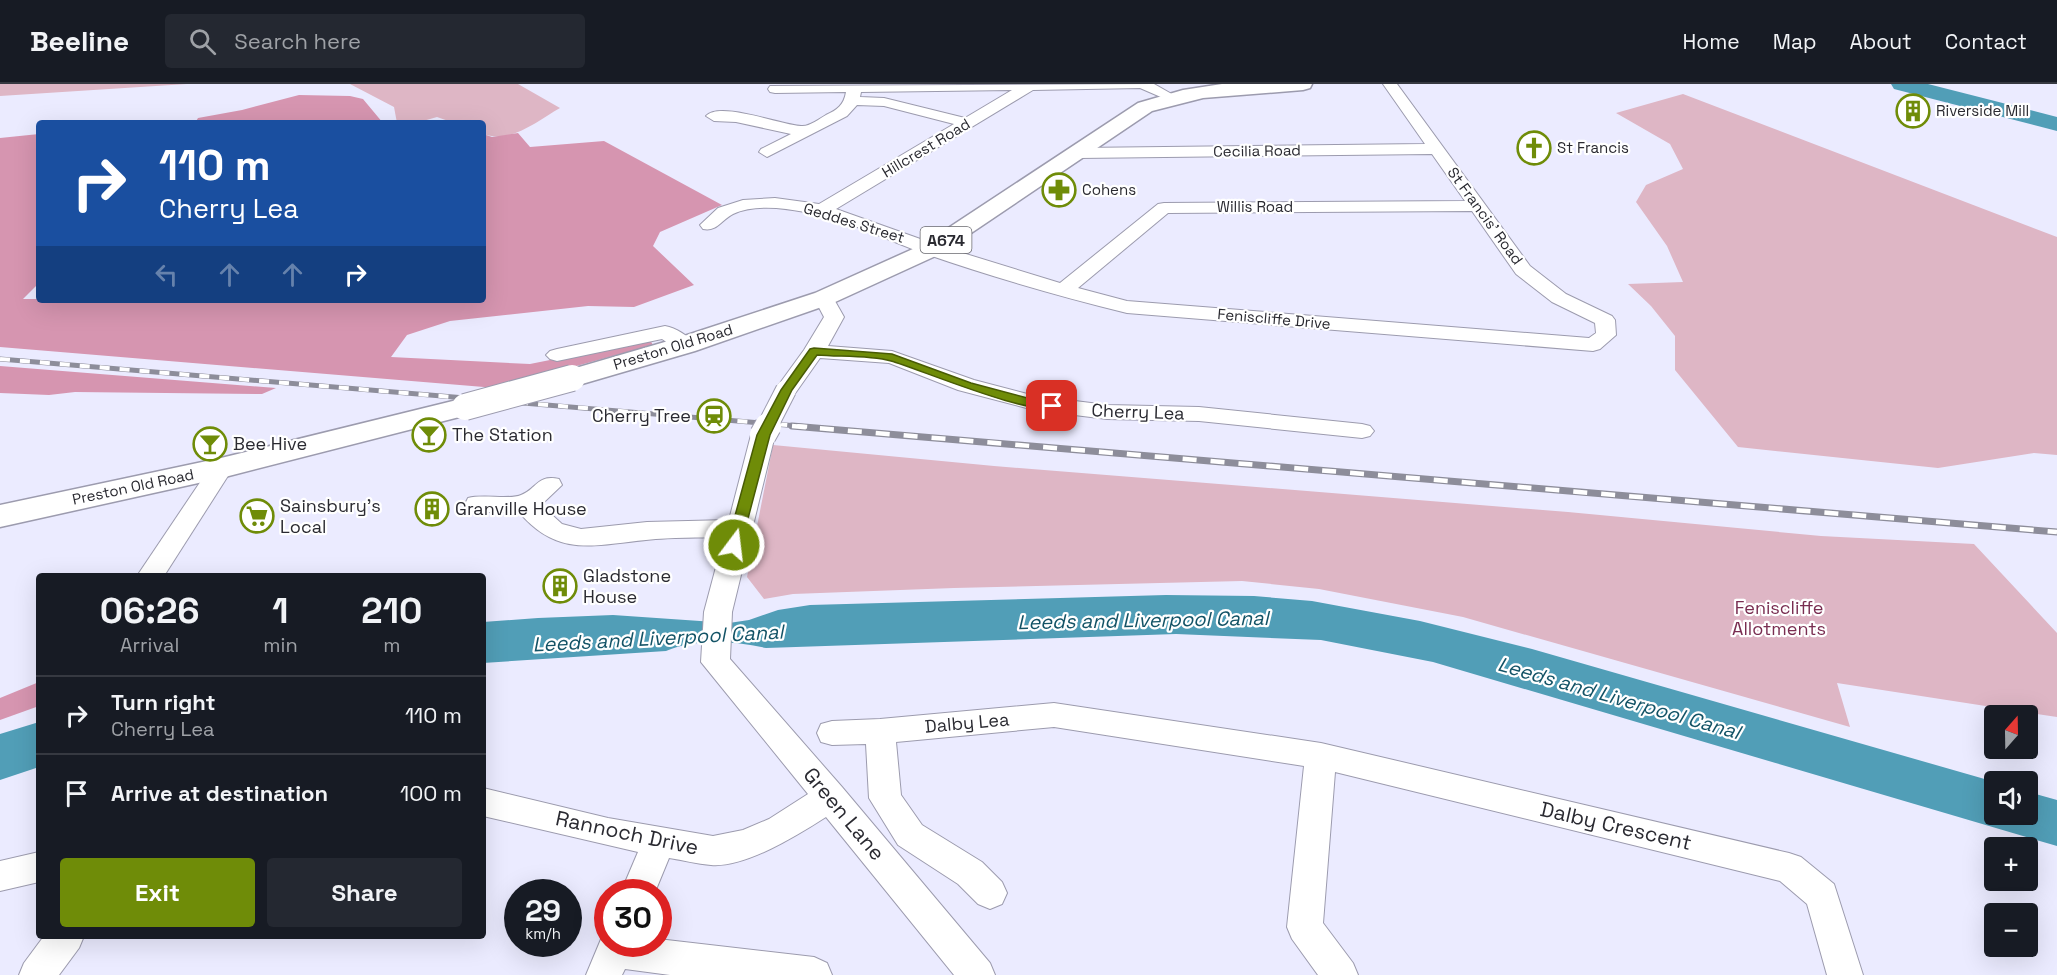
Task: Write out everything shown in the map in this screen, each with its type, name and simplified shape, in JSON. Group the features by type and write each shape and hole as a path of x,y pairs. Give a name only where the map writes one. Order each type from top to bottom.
{"main road":[{"name":"Preston Old Road","path":"0,516 221,468 465,407 685,345 824,298 932,249 1145,107 1170,97 1207,91 1303,84"}],"street":[{"path":"775,88 853,94 1030,86 1142,84 1170,97"},
{"name":"St Francis' Road","path":"1390,84 1523,270 1559,298 1605,320"},
{"name":"Hillcrest Road","path":"822,210 1030,86"},
{"path":"853,94 968,123"},
{"path":"767,152 842,113 853,94"},
{"path":"699,130 726,101"},
{"path":"714,116 736,117 805,132"},
{"name":"Cecilia Road","path":"1079,153 1435,149"},
{"name":"Geddes Street","path":"709,225 715,216 727,209 742,205 784,204 822,210 873,226 932,249"},
{"name":"Willis Road","path":"1062,291 1164,208 1478,206"},
{"name":"Feniscliffe Drive","path":"932,249 1062,291 1127,307 1593,345 1606,335 1605,320"},
{"path":"526,504 537,520 550,530 572,537 595,538 659,530 739,528 763,435 786,390 814,351 834,317 824,298"},
{"path":"557,355 665,332 685,345"},
{"name":"Cherry Lea","path":"814,351 892,357 966,385 1034,403 1107,412 1199,414 1362,431"},
{"path":"152,573 221,468"},
{"path":"477,504 526,504 550,485"},
{"name":"Green Lane","path":"739,528 720,601 713,652 714,662 831,797 977,975"},
{"name":"Dalby Lea","path":"832,733 880,731 1054,715"},
{"name":"Dalby Crescent","path":"1054,715 1321,756 1789,868 1822,895 1845,975"},
{"path":"880,731 885,798 910,836 970,873 990,893"},
{"path":"1321,756 1305,927 1340,975"},
{"name":"Rannoch Drive","path":"486,803 659,842 713,851 747,844 781,829 831,797"},
{"path":"643,879 659,842"},
{"path":"0,876 36,868"},
{"path":"37,975 64,939"},
{"path":"612,957 814,975"}],"green space":[{"path":"0,84 187,84 0,96"},
{"path":"350,84 518,84 560,108 514,134 493,136 486,135 486,120 446,120 437,117 426,120 396,120 394,107"},
{"path":"1683,94 2057,237 2057,455 2034,453 1938,468 1738,447 1675,370 1675,336 1651,306 1628,284 1683,282 1667,246 1636,202 1646,185 1683,169 1670,144 1616,113"},
{"name":"Feniscliffe Allotments","path":"773,445 994,466 1568,512 1821,536 1974,544 2057,633 2057,717 2038,714 2038,705 1984,706 1837,683 1850,727 1463,617 1319,589 1242,581 793,594 764,599 747,577"}],"shaded area":[{"path":"299,95 350,96 363,99 380,120 197,120"},
{"path":"518,133 530,147 604,141 722,205 660,232 653,246 694,285 634,307 588,306 450,321 407,335 391,357 530,364 650,340 653,345 496,388 0,347 0,138 36,134 36,286 23,299 36,299 36,303 486,303 486,135 492,137"},
{"path":"0,366 276,388 262,394 75,392 49,395 0,393"},
{"path":"36,683 36,707 0,720 0,698"}],"water":[{"name":"Leeds and Liverpool Canal","path":"1166,595 1254,596 1312,601 1420,621 1532,649 1984,779 1984,824 1433,662 1321,640 1176,634 766,648 703,642 666,651 486,663 486,622 613,615 729,623 749,620 778,610 810,605"},
{"path":"36,723 36,768 0,780 0,734"},
{"path":"2038,795 2057,800 2057,846 2038,840 2038,837 2026,837 1986,825 2038,825"}],"waterway":[{"path":"1902,84 2057,124"}],"railway":[{"path":"0,359 810,427"},
{"path":"792,426 2057,532"}],"place":[{"name":"Riverside Mill","path":"1913,111"},
{"name":"St Francis","path":"1534,148"},
{"name":"Cohens","path":"1059,190"},
{"name":"Cherry Tree","path":"714,416"},
{"name":"The Station","path":"429,435"},
{"name":"Bee Hive","path":"210,444"},
{"name":"Granville House","path":"432,509"},
{"name":"Sainsbury's Local","path":"257,516"},
{"name":"Gladstone House","path":"560,586"}],"route":[{"path":"734,545 763,435 786,390 814,351 892,357 966,385 1052,406"}]}
